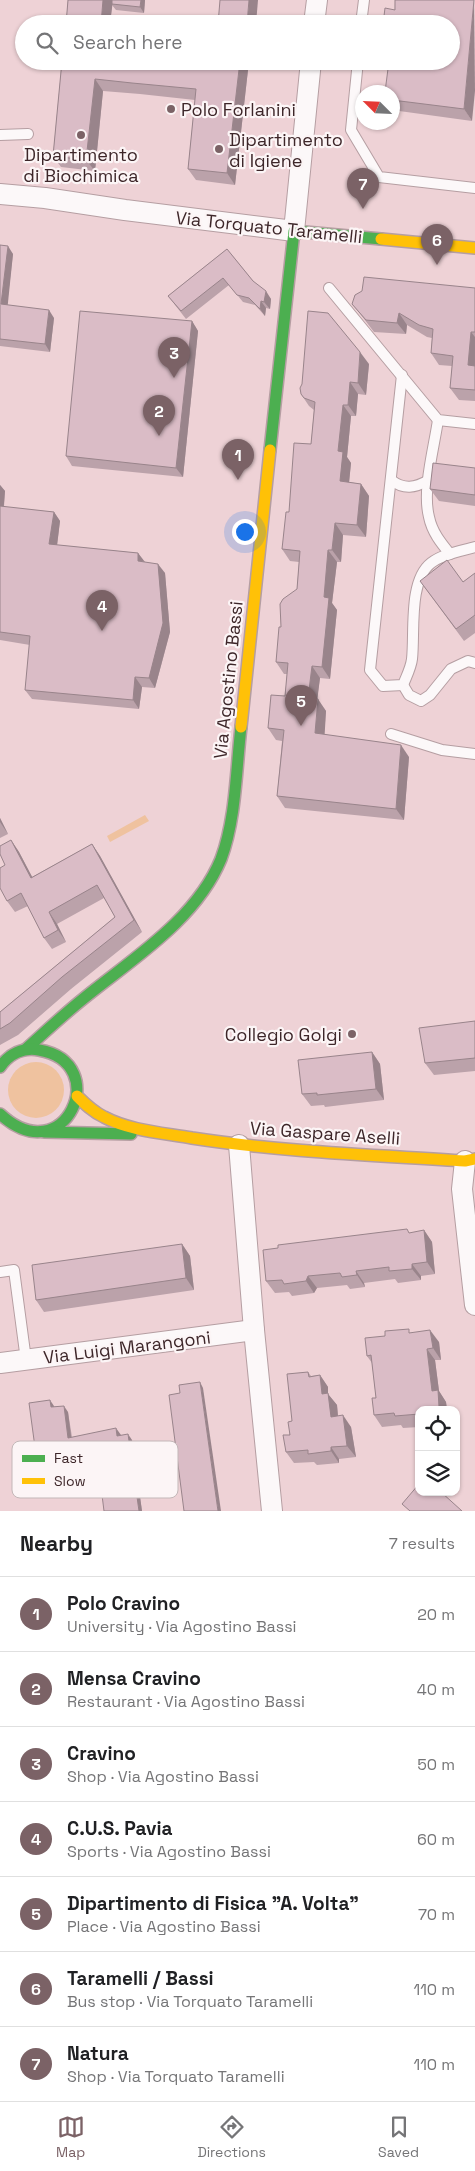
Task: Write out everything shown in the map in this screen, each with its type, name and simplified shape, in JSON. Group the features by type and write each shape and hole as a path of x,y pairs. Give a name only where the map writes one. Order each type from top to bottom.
{"main road":[{"name":"Via Torquato Taramelli","path":"294,231 475,248"},
{"name":"Via Agostino Bassi","path":"0,1067 13,1054 26,1049 76,1004 164,933 190,908 218,866 226,841 232,808 294,231"},
{"path":"44,1132 60,1125 72,1112 77,1096 77,1080 60,1046 66,1019 76,1004"},
{"path":"26,1049 60,1046"},
{"name":"Via Gaspare Aselli","path":"77,1096 89,1107 106,1118 173,1135 239,1145 470,1160"},
{"path":"0,1114 4,1125"},
{"name":"Via Gaspare Aselli","path":"4,1125 32,1132 173,1135"}],"street":[{"path":"315,15 317,0"},
{"path":"294,231 310,70"},
{"name":"Via Torquato Taramelli","path":"0,194 63,200 125,210 294,231"},
{"name":"Via Torquato Taramelli","path":"0,208 63,200"},
{"path":"239,1145 254,1330 272,1511"},
{"path":"470,1160 462,1189 475,1305"},
{"name":"Via Luigi Marangoni","path":"0,1363 254,1330"}],"lane":[{"path":"362,15 364,0"},
{"path":"357,70 351,130 379,177 475,188"},
{"path":"1,134 28,134"},
{"path":"329,288 438,420 475,424"},
{"path":"402,376 370,670 382,686 404,685"},
{"path":"438,420 427,494 428,516 436,538 450,554"},
{"path":"390,480 397,485 407,488 429,480"},
{"path":"475,547 450,554 431,563 420,579 415,598 412,662 404,685 408,695 421,701 430,695 451,669 468,661 475,664"},
{"path":"390,734 442,750 475,754"},
{"path":"0,1272 14,1270 26,1360"}],"shaded area":[{"path":"145,815 149,821 110,842 107,836"},
{"path":"30,1062 42,1062 52,1066 60,1074 64,1090 60,1106 52,1114 42,1118 30,1118 20,1114 12,1106 8,1096 8,1084 12,1074 20,1066"}],"building":[{"path":"68,0 103,0 102,15 67,15"},
{"path":"112,0 141,0 140,7 112,4"},
{"path":"220,0 249,0 248,15 219,15"},
{"path":"395,0 474,0 464,109 400,101 400,85 386,85 388,70 460,70 460,15 384,15 385,8 395,10"},
{"path":"61,70 239,70 227,173 188,169 196,89 95,79 86,160 53,156"},
{"path":"0,245 8,246 1,304 49,310 45,344 0,339"},
{"path":"227,249 253,281 266,291 264,302 261,301 260,309 249,298 237,295 223,278 181,311 168,296"},
{"path":"364,277 475,288 475,332 471,332 468,365 475,366 475,390 450,388 453,356 431,353 433,329 419,325 399,313 397,323 366,320 352,304 355,295 362,291"},
{"path":"80,311 192,321 176,468 66,456"},
{"path":"308,311 328,313 360,352 358,383 350,382 348,405 343,405 338,451 343,452 340,481 361,484 357,525 335,523 332,550 328,550 324,597 329,598 322,667 312,666 308,698 318,699 315,733 401,745 396,809 277,796 284,730 268,728 271,695 285,696 288,663 276,662 279,627 281,627 280,604 283,599 297,589 300,551 282,549 286,512 289,512 294,443 311,444 315,402 304,398 300,388 302,384"},
{"path":"433,463 475,468 475,495 430,489"},
{"path":"0,506 54,512 49,544 138,553 138,561 158,564 163,623 149,678 135,677 133,700 25,690 30,636 0,632"},
{"path":"447,560 463,582 475,573 475,615 456,629 420,581"},
{"path":"11,840 31,878 92,844 134,920 62,977 10,1023 0,1029 0,1012 115,917 97,885 49,912 58,930 44,938 21,893 7,901 0,888 0,868 5,865 0,854 0,846"},
{"path":"475,1021 475,1058 425,1063 419,1028"},
{"path":"372,1052 376,1089 317,1095 317,1093 302,1094 298,1060"},
{"path":"407,1229 409,1233 424,1230 427,1262 412,1264 412,1269 389,1271 389,1267 356,1271 357,1275 342,1277 340,1273 308,1276 306,1281 284,1284 282,1280 266,1281 263,1250 278,1248 278,1245"},
{"path":"182,1244 186,1278 36,1300 32,1265"},
{"path":"409,1329 409,1333 430,1330 433,1348 427,1349 432,1391 438,1390 439,1406 415,1406 415,1414 395,1416 394,1413 374,1415 372,1398 376,1398 371,1355 367,1356 365,1338 385,1336 385,1331"},
{"path":"308,1372 309,1377 320,1375 322,1394 328,1393 331,1417 343,1415 347,1446 331,1447 331,1451 308,1454 308,1450 286,1452 283,1435 290,1435 288,1422 292,1421 287,1374"},
{"path":"200,1382 218,1511 184,1511 178,1465 178,1441 175,1441 169,1395 180,1393 179,1385"},
{"path":"50,1400 51,1407 64,1406 68,1438 116,1428 117,1436 128,1434 129,1441 34,1441 29,1403"},
{"path":"415,1489 415,1496 445,1496 462,1511 410,1511 402,1504"},
{"path":"102,1498 137,1498 139,1511 104,1511"}],"traffic: fast":[{"path":"270,450 294,231 381,239"},
{"path":"26,1049 76,1005 161,937 196,901 210,881 221,859 230,828 241,727"},
{"path":"0,1067 17,1052 33,1049 39,1050 62,1059 74,1074 77,1092 72,1109 61,1124 44,1131 23,1129 0,1114"},
{"path":"44,1132 131,1134"}],"traffic: slow":[{"path":"381,239 475,248"},
{"path":"241,727 270,450"},
{"path":"77,1096 96,1113 114,1122 159,1133 226,1143 294,1150 465,1161 475,1159"}],"place":[{"name":"Polo Forlanini","path":"171,109"},
{"name":"Dipartimento di Biochimica","path":"81,135"},
{"name":"Dipartimento di Igiene","path":"219,149"},
{"name":"Natura","path":"363,209"},
{"name":"Taramelli / Bassi","path":"437,265"},
{"name":"Cravino","path":"174,378"},
{"name":"Mensa Cravino","path":"159,436"},
{"name":"Polo Cravino","path":"238,480"},
{"name":"C.U.S. Pavia","path":"102,631"},
{"name":"Dipartimento di Fisica \"A. Volta\"","path":"301,726"},
{"name":"Collegio Golgi","path":"352,1034"}]}
